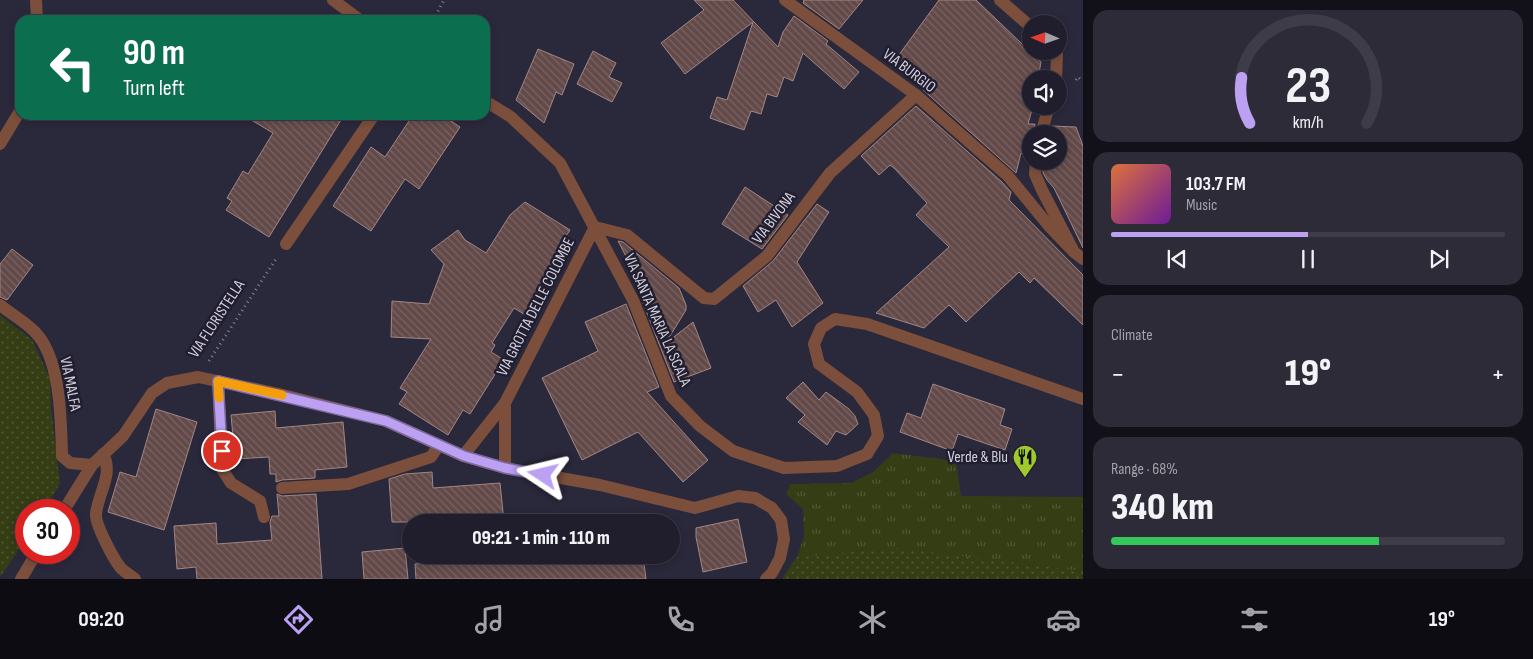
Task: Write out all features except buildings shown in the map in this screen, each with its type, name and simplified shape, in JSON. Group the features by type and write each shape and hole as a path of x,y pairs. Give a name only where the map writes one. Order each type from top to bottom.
{"street":[{"path":"36,0 37,15"},
{"path":"333,0 353,15"},
{"name":"VIA BURGIO","path":"785,0 916,95 1008,176 1049,226 1079,255"},
{"path":"1000,0 1022,19"},
{"name":"VIA BIVONA","path":"595,227 627,235 704,298 714,299 767,256 830,173 916,95"},
{"name":"VIA SANTA MARIA LA SCALA","path":"490,105 511,117 560,162 633,300 671,396 700,426 733,451 784,468 837,466 867,454 878,436 874,415 857,392 819,364 814,344 821,328 835,320 868,324 1083,399"},
{"path":"0,144 15,118"},
{"path":"286,244 371,120"},
{"path":"1035,170 1035,174 1042,190 1079,255"},
{"name":"VIA GROTTA DELLE COLOMBE","path":"464,456 505,403 595,227"},
{"name":"VIA MALFA","path":"0,305 35,332 50,356 54,368 60,416 62,456 70,463 92,465"},
{"path":"198,378 218,381 386,421 464,456 505,468 600,485 695,508 738,496 755,498 772,508 782,520 784,538 780,558 772,573 766,579"},
{"name":"VIA FLORISTELLA","path":"71,499 92,465 123,436 152,393 167,382 198,378"},
{"path":"218,381 222,469 231,483 260,501 264,517"},
{"path":"505,403 505,468"},
{"path":"282,488 348,484 431,457 439,445"},
{"path":"103,454 106,460 107,474 96,515 104,539 120,567 134,579"},
{"path":"21,579 30,564"}],"path":[{"path":"436,15 444,0"},
{"name":"VIA FLORISTELLA","path":"198,378 286,244"}],"green space":[{"path":"0,315 32,340 50,378 51,409 60,483 52,499 15,499 15,556 0,577"},
{"path":"893,453 956,461 961,496 1083,497 1083,579 782,579 797,557 804,536 803,509 786,494 790,484 851,483 873,472"},
{"path":"896,548 1083,571 1083,579 782,579 797,557"}],"slow traffic":[{"path":"219,398 218,381 282,395"}],"place":[{"name":"Verde & Blu","path":"1025,478"}],"route":[{"path":"222,451 218,381 386,421 464,456 505,468 543,475"}]}
